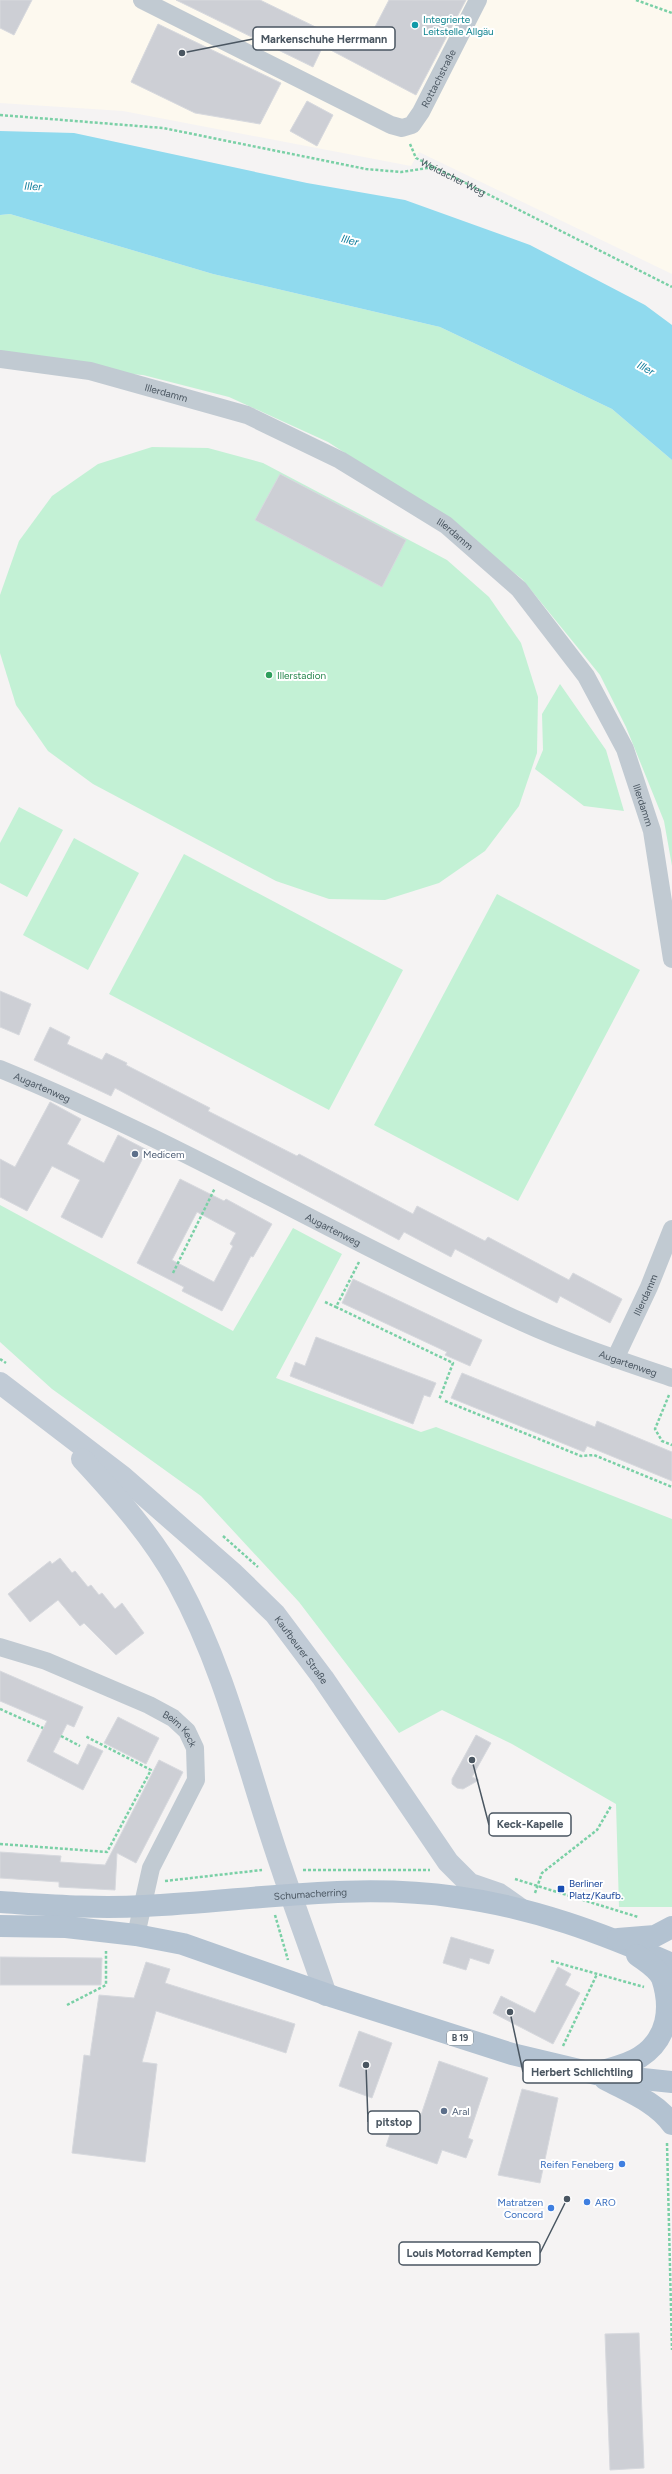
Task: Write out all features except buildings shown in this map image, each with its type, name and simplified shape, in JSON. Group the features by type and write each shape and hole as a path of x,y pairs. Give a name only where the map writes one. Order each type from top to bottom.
{"main road":[{"name":"Schumacherring","path":"0,1902 62,1906 144,1906 269,1896 398,1891 456,1897 524,1910 615,1939"},
{"path":"0,1926 66,1927 136,1935 183,1944 326,1995"},
{"path":"615,1939 655,1936 672,1927"},
{"path":"615,1939 672,1964"},
{"path":"596,2074 638,2058 664,2034 671,2002 662,1977 653,1967 615,1939"},
{"name":"B 19","path":"326,1995 441,2032 555,2065 596,2074 672,2082"},
{"path":"596,2074 645,2100 664,2113 669,2133"}],"street":[{"path":"142,0 392,125 402,128"},
{"name":"Rottachstraße","path":"402,128 412,125 421,112 478,0"},
{"name":"Illerdamm","path":"0,359 90,371 247,415 340,460 446,525 519,589 586,676 625,749 652,831 672,960"},
{"name":"Augartenweg","path":"0,1069 44,1086 222,1173 367,1247 524,1323 615,1359 672,1378"},
{"name":"Illerdamm","path":"615,1359 649,1287 672,1228"},
{"name":"Kaufbeurer Straße","path":"0,1382 46,1420 129,1482 234,1574 275,1614 323,1678 448,1862 470,1884 499,1894 524,1910"},
{"name":"Kaufbeurer Straße","path":"46,1420 111,1491 147,1534 178,1583 205,1637 229,1698 282,1870 326,1995"},
{"name":"Beim Keck","path":"0,1647 46,1661 149,1706 172,1718 187,1731 195,1748 196,1780 151,1868 144,1906 136,1935"}],"path":[{"path":"636,0 672,14"},
{"path":"0,115 164,128 366,169 401,172 434,167"},
{"name":"Weidacher Weg","path":"402,128 416,158 672,287"},
{"path":"173,1273 222,1173"},
{"path":"336,1307 367,1247"},
{"path":"325,1302 453,1363 439,1400"},
{"path":"672,1389 655,1430 662,1441 672,1445"},
{"path":"445,1401 581,1456 594,1455 672,1487"},
{"path":"0,1709 44,1728"},
{"path":"61,1736 80,1746"},
{"path":"0,1844 107,1852 150,1770 85,1736"},
{"path":"524,1910 542,1873 597,1830 611,1806"},
{"path":"261,1870 288,1960 283,1980"},
{"path":"67,2005 106,1986 106,1944"},
{"path":"551,1961 668,1993"},
{"path":"555,2065 597,1974"},
{"path":"669,2133 672,2350"}],"shaded area":[{"path":"0,0 672,0 672,274 419,152 411,166 123,111 0,103"}],"green space":[{"path":"10,214 213,274 440,327 612,409 672,460 672,866 664,821 626,727 600,675 522,579 441,515 328,442 229,397 143,375 90,371 0,353 0,215"},
{"name":"Illerstadion","path":"152,447 208,448 263,463 447,560 489,597 521,643 538,697 537,753 519,806 485,851 439,883 385,900 329,899 276,881 93,784 48,751 16,705 0,653 0,595 19,541 52,496 98,464"},
{"path":"560,684 606,750 624,811 584,806 535,769 543,750 542,714"},
{"path":"19,807 63,830 27,897 0,883 0,843"},
{"path":"74,838 139,873 88,970 23,935"},
{"path":"184,854 403,970 329,1110 109,994"},
{"path":"497,894 640,970 518,1201 374,1125"},
{"path":"0,1205 233,1331 293,1228 342,1254 276,1378 421,1432 436,1427 672,1519 672,1907 619,1907 616,1804 512,1744 442,1710 399,1733 299,1602 201,1496 52,1389 0,1342"}],"water":[{"name":"Iller","path":"0,131 74,133 307,183 405,200 530,245 645,305 672,325 672,460 612,409 440,327 213,274 10,214 0,215"}],"place":[{"name":"Integrierte Leitstelle Allgäu","path":"415,25"},
{"name":"Markenschuhe Herrmann","path":"182,53"},
{"name":"Illerstadion","path":"269,675"},
{"name":"Medicem","path":"135,1154"},
{"name":"Keck-Kapelle","path":"472,1760"},
{"name":"Berliner Platz/Kaufb.","path":"561,1889"},
{"name":"Herbert Schlichtling","path":"510,2012"},
{"name":"pitstop","path":"366,2065"},
{"name":"Aral","path":"444,2111"},
{"name":"Reifen Feneberg","path":"622,2164"},
{"name":"Louis Motorrad Kempten","path":"567,2199"},
{"name":"ARO","path":"587,2202"},
{"name":"Matratzen Concord","path":"551,2208"}]}
